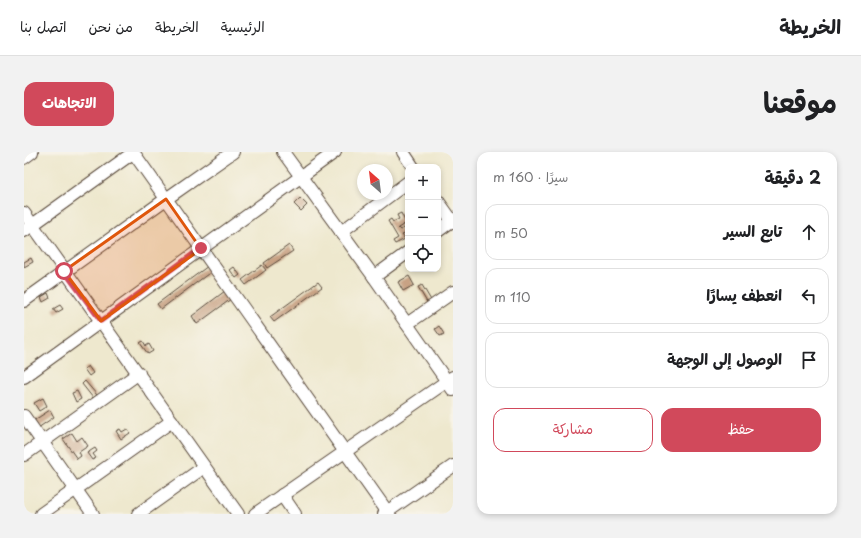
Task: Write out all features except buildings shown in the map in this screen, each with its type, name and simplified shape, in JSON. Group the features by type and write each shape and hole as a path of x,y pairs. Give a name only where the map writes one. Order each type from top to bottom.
{"street":[{"path":"24,158 32,152"},
{"path":"28,228 134,152 387,513 453,466"},
{"path":"24,301 64,271 233,152"},
{"path":"255,514 345,451 451,383 283,152"},
{"path":"24,377 335,152"},
{"path":"403,152 412,164"},
{"path":"341,232 405,184"},
{"path":"441,205 453,221 441,229"},
{"path":"24,213 28,228 64,271 101,321 238,514"},
{"path":"374,277 405,254"},
{"path":"407,324 453,292"},
{"path":"24,455 139,373"},
{"path":"24,416 93,514"},
{"path":"41,514 172,421"},
{"path":"138,514 204,467"},
{"path":"282,495 295,514"}],"highlighted area":[{"path":"166,199 201,249 101,321 64,271"}],"route":[{"path":"64,271 101,321 201,248"}]}
